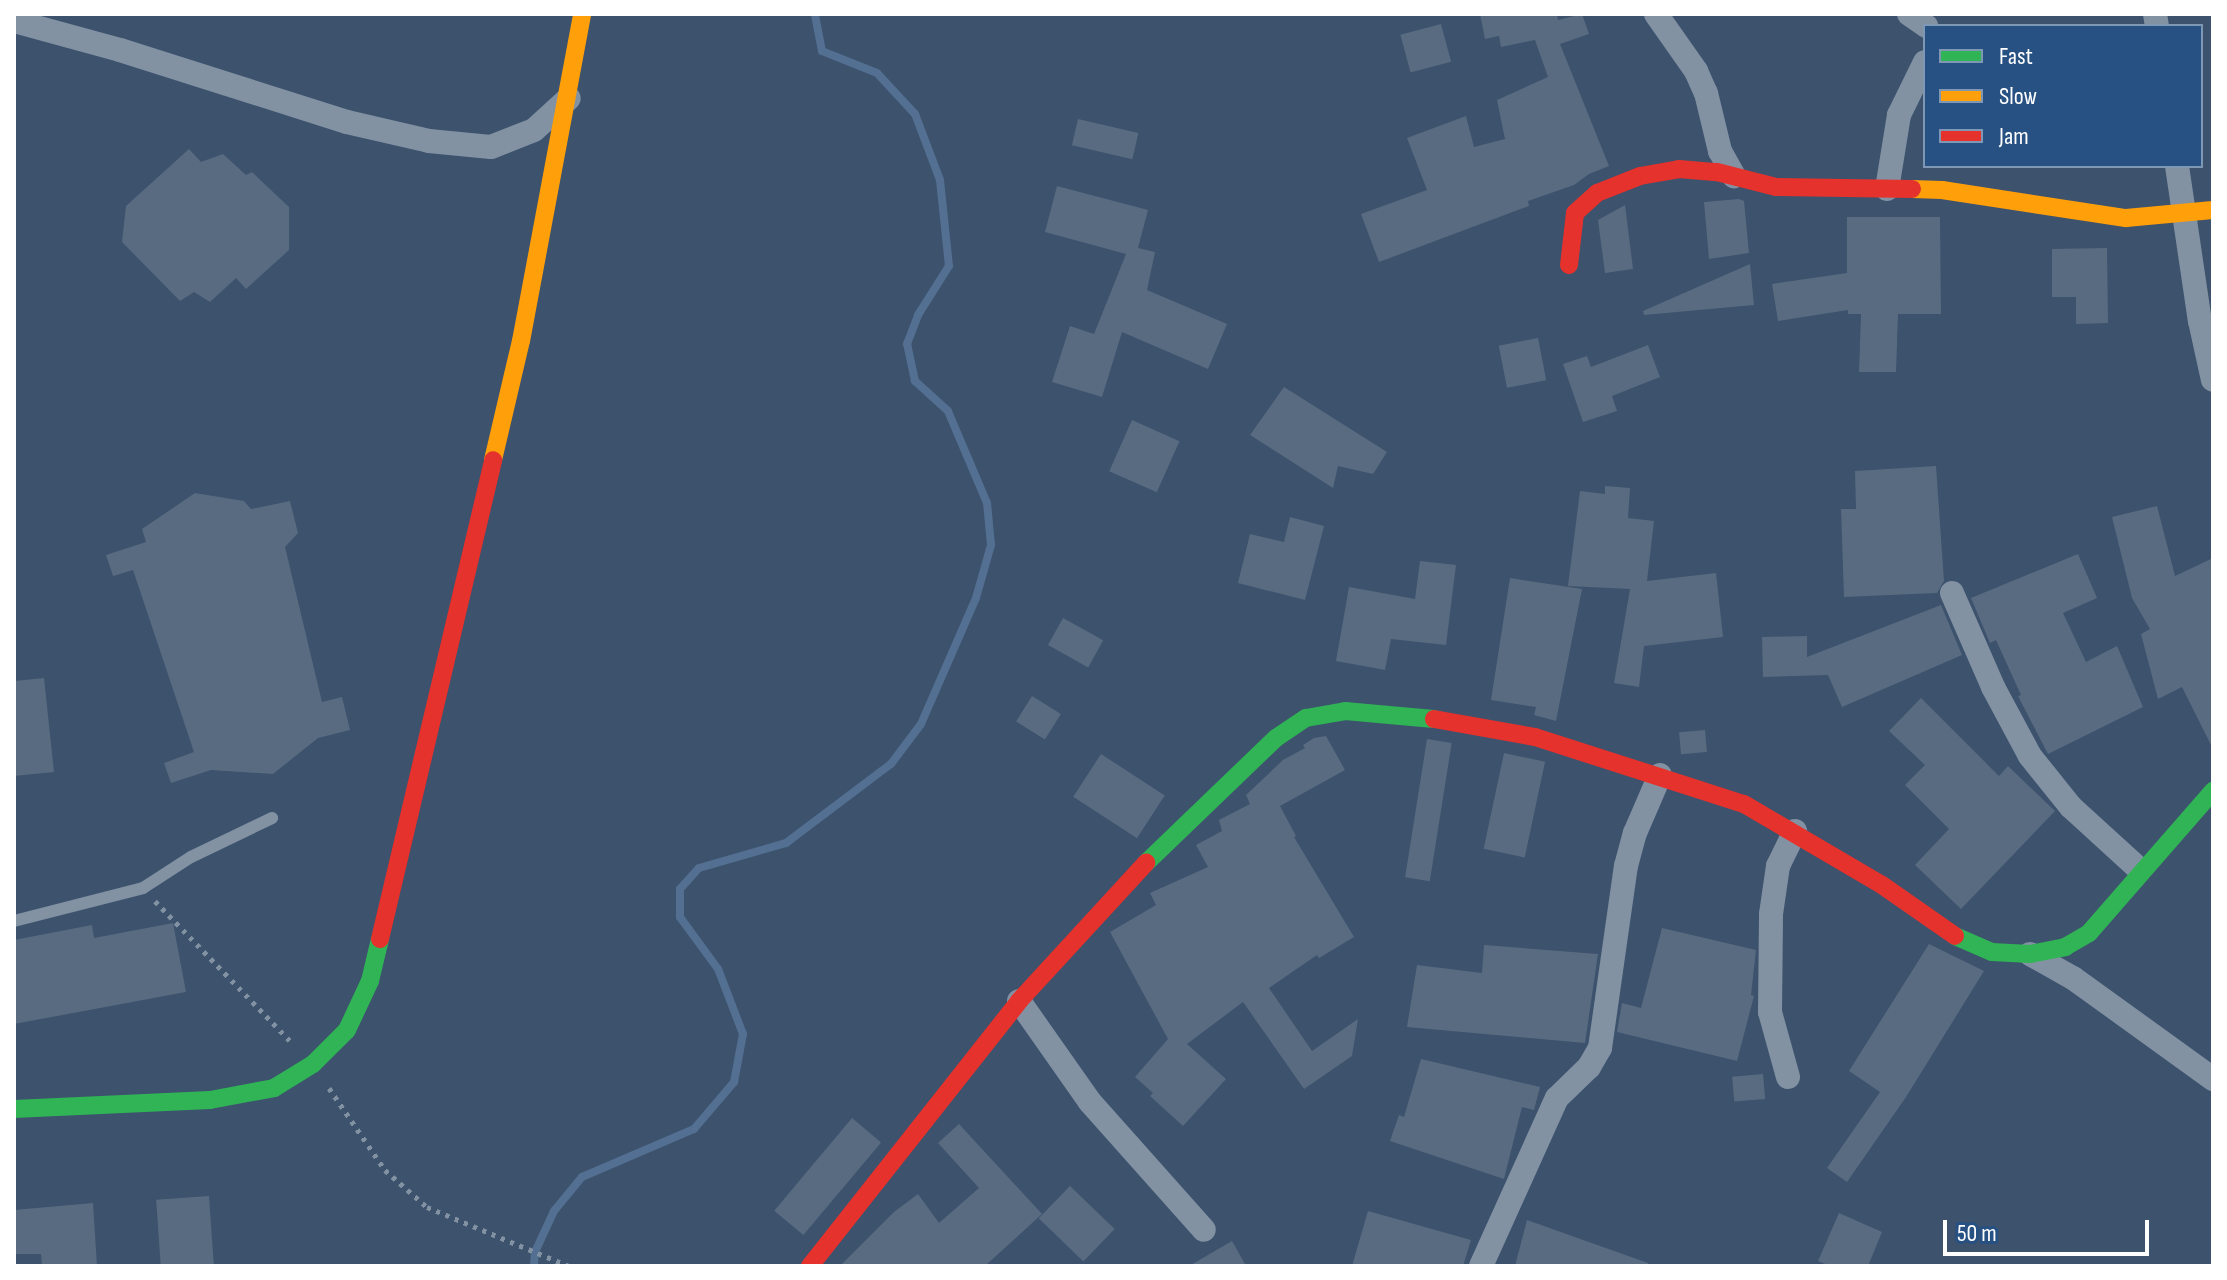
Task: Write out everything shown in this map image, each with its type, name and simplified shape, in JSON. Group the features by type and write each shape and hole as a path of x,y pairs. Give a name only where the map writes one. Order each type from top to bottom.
{"street":[{"path":"14,1109 210,1100 274,1088 313,1064 347,1030 370,981 517,356 569,98 582,14"},
{"path":"1656,14 1696,71 1706,93 1720,151 1734,176"},
{"path":"14,21 120,50 334,118 429,141 491,147 534,130 569,98"},
{"path":"1887,189 1899,115 1923,66"},
{"path":"2177,168 2213,380"},
{"path":"1569,265 1575,213 1597,193 1640,176 1679,169 1734,176 1776,187 1942,190 2126,218 2213,210"},
{"path":"1952,593 1993,687 2030,756 2071,807 2140,870"},
{"path":"810,1266 1019,1001 1170,837 1276,738 1306,718 1345,711 1435,719 1535,737 1660,775 1744,804 1795,831 1966,942 1992,952 2030,954 2065,947 2089,933 2140,870 2213,791"},
{"path":"1481,1266 1557,1098 1589,1067 1600,1048 1626,866 1635,833 1660,775"},
{"path":"1788,1077 1770,1012 1771,914 1778,866 1795,831"},
{"path":"2030,954 2073,978 2213,1079"},
{"path":"1019,1001 1090,1102 1204,1230"}],"lane":[{"path":"14,921 143,888 191,857 272,818"}],"path":[{"path":"143,888 313,1064 385,1170 427,1207 569,1266"}],"building":[{"path":"1480,14 1557,14 1558,20 1582,14 1589,34 1560,44 1609,166 1589,174 1574,185 1528,201 1529,206 1379,262 1361,214 1427,190 1407,138 1466,116 1474,147 1505,139 1497,100 1548,77 1535,40 1501,47 1499,36 1485,39"},
{"path":"1441,24 1451,62 1411,73 1400,35"},
{"path":"1078,119 1138,133 1132,159 1072,145"},
{"path":"189,149 201,162 223,154 246,175 252,172 289,207 289,250 246,289 236,278 210,302 194,292 180,301 122,242 126,206"},
{"path":"1057,186 1148,210 1138,248 1155,252 1147,290 1227,324 1208,369 1122,332 1102,397 1052,382 1070,326 1094,334 1126,254 1045,232"},
{"path":"1744,201 1749,253 1709,259 1704,202"},
{"path":"1625,205 1633,269 1605,273 1598,220"},
{"path":"1847,217 1940,217 1941,314 1898,314 1896,372 1859,372 1861,314 1848,314 1848,310 1778,321 1772,284 1847,273"},
{"path":"2107,248 2108,323 2076,324 2076,297 2052,297 2052,249"},
{"path":"1750,264 1754,305 1644,315 1643,311"},
{"path":"1538,338 1546,380 1507,388 1499,346"},
{"path":"1648,345 1660,377 1612,396 1617,411 1583,422 1563,364 1587,356 1591,367"},
{"path":"1284,387 1387,452 1373,474 1338,466 1333,488 1250,435"},
{"path":"1132,420 1180,441 1157,492 1109,471"},
{"path":"1936,466 1944,581 1937,593 1844,597 1841,509 1856,509 1855,471"},
{"path":"1605,486 1630,488 1628,518 1654,521 1647,581 1716,573 1723,637 1644,646 1639,687 1614,683 1630,589 1568,586 1580,491 1605,494"},
{"path":"195,493 244,501 251,509 290,501 298,533 285,547 322,702 342,697 350,730 318,738 273,774 211,770 171,783 164,763 194,752 133,570 113,576 106,555 146,542 142,529"},
{"path":"2157,506 2175,576 2213,558 2213,749 2182,687 2158,699 2141,634 2150,629 2132,598 2112,517"},
{"path":"1290,517 1324,526 1305,600 1238,583 1250,534 1284,542"},
{"path":"2078,554 2097,598 2063,613 2086,662 2117,646 2143,707 2048,754 2018,696 2021,695 1996,640 1990,643 1971,598"},
{"path":"1420,561 1456,565 1446,645 1391,639 1385,670 1336,661 1349,587 1415,599"},
{"path":"1510,578 1582,589 1556,721 1534,715 1536,707 1491,700"},
{"path":"1941,605 1962,655 1842,707 1828,675 1763,677 1762,637 1807,636 1807,657"},
{"path":"1063,618 1103,640 1088,667 1048,645"},
{"path":"44,678 54,772 14,776 14,681"},
{"path":"1032,696 1061,714 1045,739 1016,721"},
{"path":"1921,698 1999,776 2008,766 2055,811 1961,909 1915,865 1949,829 1905,785 1925,765 1889,731"},
{"path":"1705,730 1707,752 1681,754 1679,732"},
{"path":"1326,736 1345,770 1280,806 1294,837 1354,937 1319,958 1317,955 1269,988 1312,1051 1358,1019 1352,1056 1304,1089 1243,1002 1187,1044 1226,1079 1183,1126 1150,1096 1153,1093 1135,1077 1168,1039 1110,932 1156,905 1150,893 1208,867 1196,845 1222,831 1219,820 1250,804 1246,795 1283,760 1305,748 1303,745 1314,738"},
{"path":"1427,739 1452,743 1430,881 1405,877"},
{"path":"1504,753 1545,762 1525,858 1484,849"},
{"path":"1101,754 1165,795 1137,838 1073,797"},
{"path":"173,923 186,992 14,1024 14,940 92,925 94,938"},
{"path":"1662,928 1756,950 1751,995 1754,996 1737,1061 1617,1032 1622,1003 1641,1008"},
{"path":"1929,944 1984,971 1906,1097 1847,1182 1827,1168 1880,1092 1849,1071"},
{"path":"1484,945 1598,954 1585,1043 1407,1027 1417,965 1482,973"},
{"path":"1421,1059 1540,1087 1534,1110 1522,1107 1504,1179 1390,1141 1399,1115 1404,1117"},
{"path":"1763,1074 1765,1099 1734,1102 1732,1077"},
{"path":"852,1118 881,1142 803,1235 774,1211"},
{"path":"959,1124 1042,1214 985,1266 840,1266 894,1212 918,1194 939,1223 979,1188 938,1143"},
{"path":"1070,1186 1115,1229 1083,1261 1039,1218"},
{"path":"209,1196 214,1266 161,1266 156,1200"},
{"path":"93,1203 97,1266 42,1266 41,1254 14,1254 14,1210"},
{"path":"1368,1211 1471,1240 1463,1266 1352,1266"},
{"path":"1839,1213 1882,1232 1868,1266 1830,1266 1818,1261"},
{"path":"1527,1220 1648,1263 1648,1266 1515,1266"},
{"path":"1232,1241 1246,1266 1189,1266"}],"waterway":[{"path":"534,1266 535,1252 554,1211 582,1177 694,1129 734,1082 743,1034 718,969 680,917 680,889 699,868 786,843 891,764 921,724 976,598 991,545 987,503 948,411 915,381 907,344 918,315 949,266 940,180 915,114 877,73 822,51 815,14"}],"traffic: fast":[{"path":"1146,863 1276,738 1306,718 1345,711 1434,719"},
{"path":"1955,936 1992,952 2030,954 2065,947 2089,933 2213,791"},
{"path":"14,1109 210,1100 274,1088 313,1064 347,1030 370,981 380,939"}],"traffic: slow":[{"path":"493,460 521,341 582,14"},
{"path":"1912,189 1942,190 2126,218 2213,210"}],"traffic: jam":[{"path":"1569,265 1575,213 1597,193 1640,176 1679,169 1717,172 1776,187 1912,189"},
{"path":"380,939 493,460"},
{"path":"1434,719 1535,737 1744,804 1882,885 1955,936"},
{"path":"810,1266 1019,1001 1146,863"}]}
